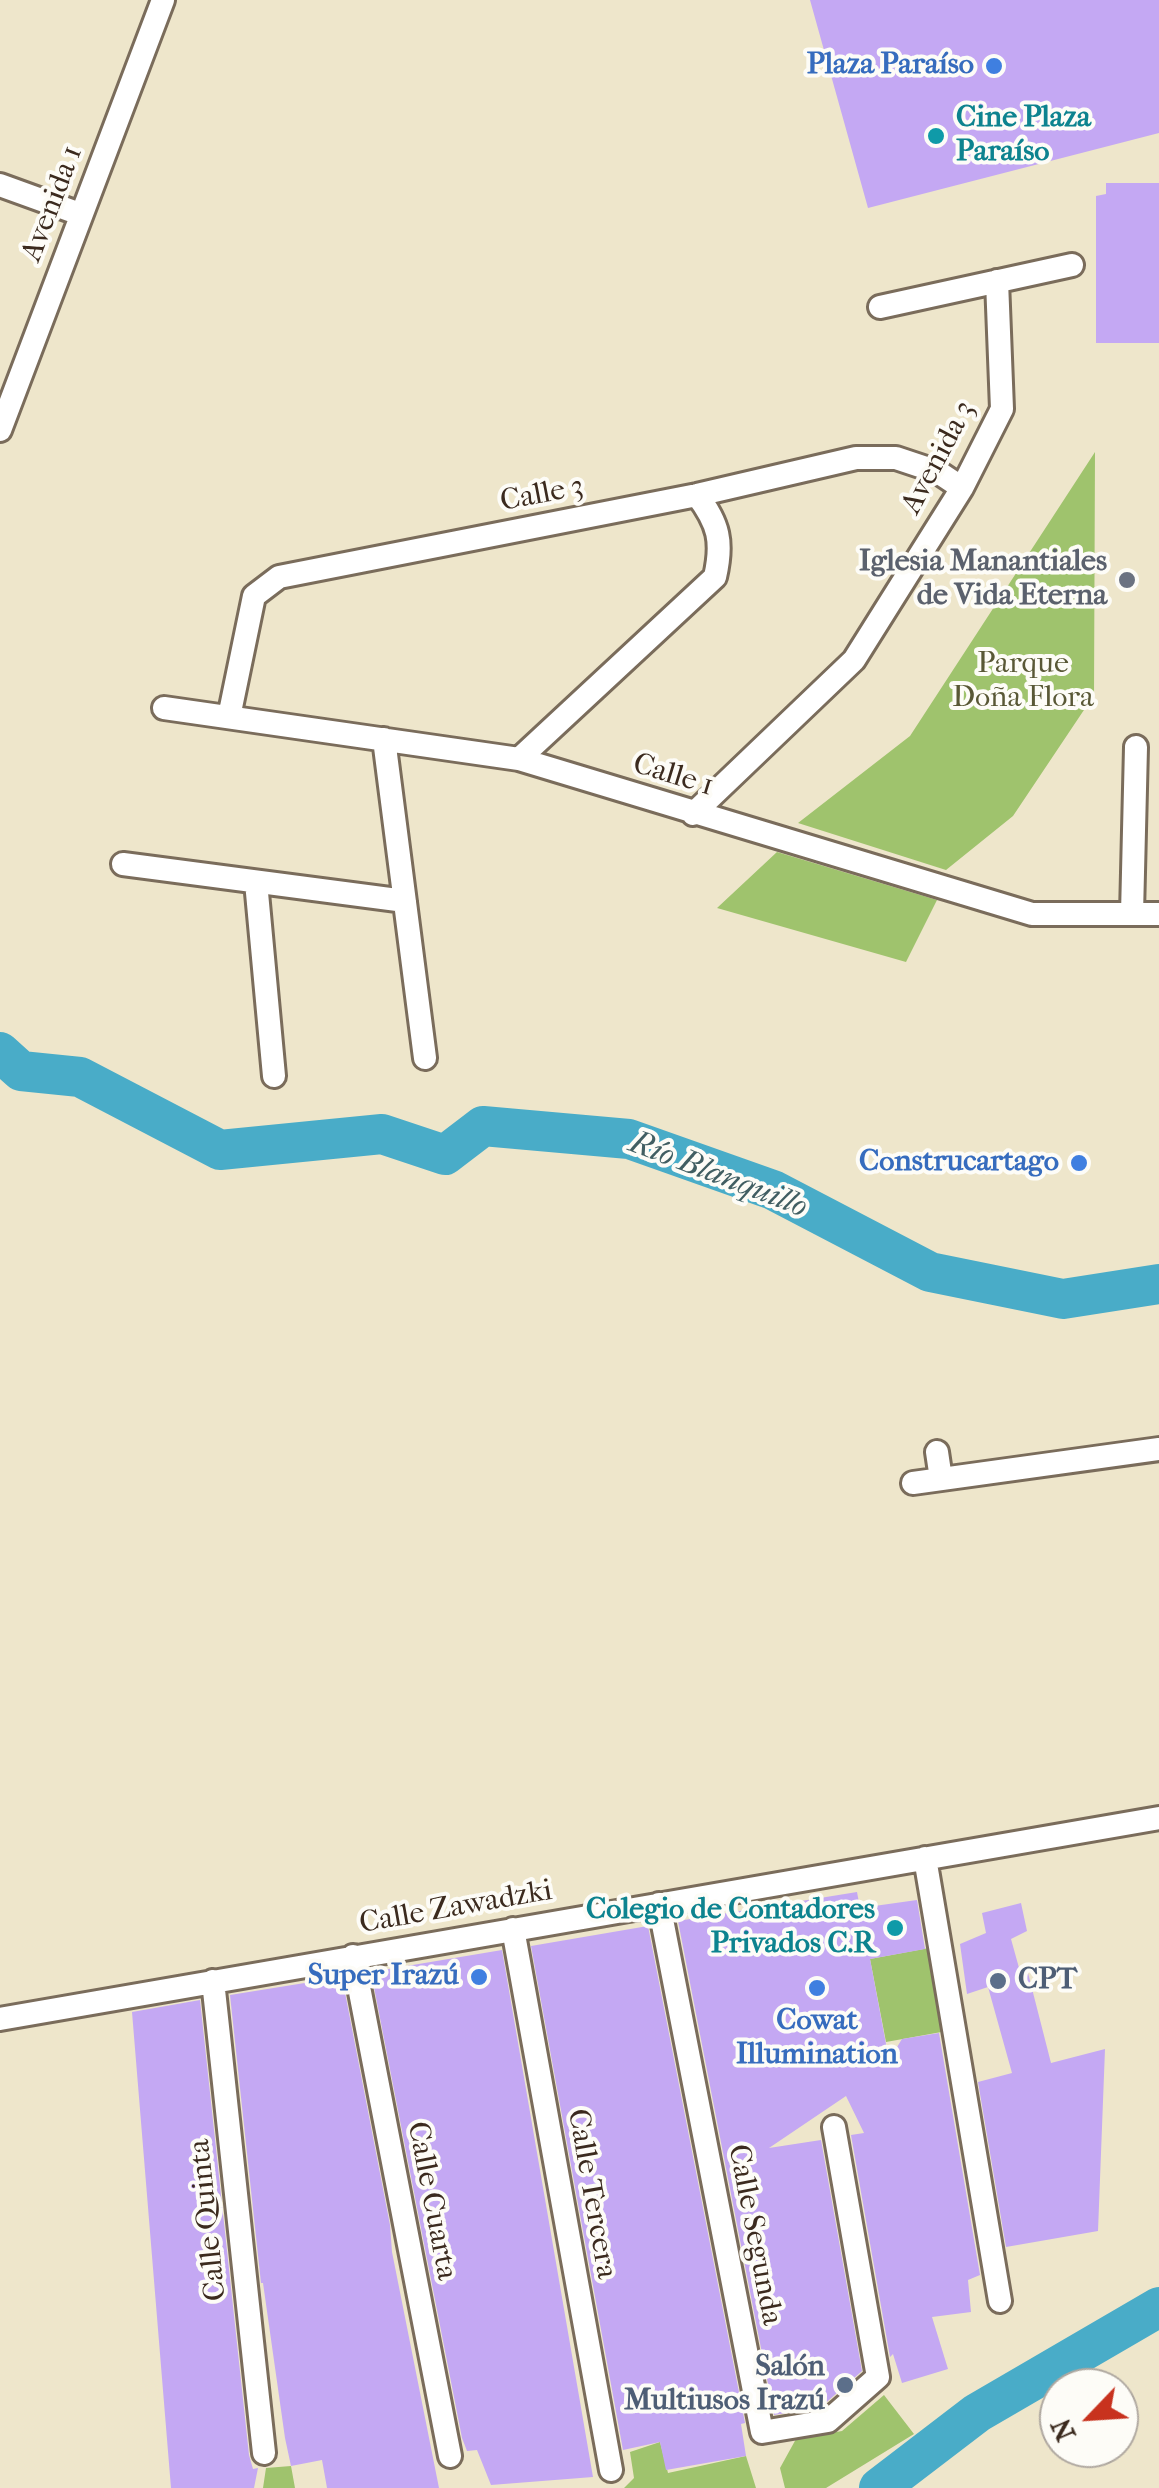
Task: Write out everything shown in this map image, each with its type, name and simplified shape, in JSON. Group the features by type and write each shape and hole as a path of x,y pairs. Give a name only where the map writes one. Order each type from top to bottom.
{"street":[{"name":"Avenida 1","path":"0,430 163,0"},
{"path":"0,184 80,214"},
{"path":"880,307 1072,264"},
{"name":"Avenida 3","path":"693,814 854,660 962,488 1002,409 996,281"},
{"name":"Calle 3","path":"229,716 254,596 278,578 697,495 856,458 896,458 938,472 962,488"},
{"path":"519,759 715,577 721,552 714,516 697,495"},
{"name":"Calle 1","path":"164,708 519,759 1032,914 1159,914"},
{"path":"384,740 426,1058"},
{"path":"1132,914 1136,747"},
{"path":"123,864 406,900"},
{"path":"256,882 274,1076"},
{"path":"914,1483 1159,1450"},
{"path":"937,1452 940,1479"},
{"name":"Calle Zawadzki","path":"0,2020 1159,1818"},
{"path":"925,1858 1000,2301"},
{"name":"Calle Segunda","path":"659,1904 762,2432 828,2421 878,2377 834,2127"},
{"name":"Calle Tercera","path":"513,1929 610,2470"},
{"name":"Calle Cuarta","path":"354,1956 450,2456"},
{"name":"Calle Quinta","path":"213,1981 264,2453"}],"green space":[{"name":"Parque Doña Flora","path":"1095,452 1094,695 1013,816 946,870 798,823 910,736"},
{"path":"777,852 937,900 906,962 717,908"},
{"path":"929,1948 947,2031 886,2042 870,1959"},
{"path":"884,2395 914,2434 826,2488 785,2488 780,2468 796,2439 842,2431"},
{"path":"660,2442 668,2473 746,2456 756,2488 624,2488 634,2478 630,2452"},
{"path":"291,2466 295,2488 263,2488 266,2468"}],"building":[{"name":"Plaza Paraíso","path":"810,0 1159,0 1159,133 868,208"},
{"path":"1106,183 1159,183 1159,343 1096,343 1096,196 1106,194"},
{"path":"857,1892 860,1908 917,1900 925,1949 870,1959 889,2060 902,2039 939,2033 980,2275 968,2280 971,2312 932,2317 948,2369 902,2383 893,2354 890,2357 851,2135 864,2133 846,2096 769,2148 821,2140 862,2371 821,2407 774,2415 678,1921"},
{"path":"1021,1903 1027,1931 1011,1939 1021,1975 1028,1973 1051,2063 1105,2049 1098,2231 1006,2247 978,2082 1012,2073 988,1987 967,1994 960,1944 986,1933 982,1913"},
{"path":"648,1926 745,2423 741,2424 746,2456 666,2470 660,2442 623,2450 531,1946"},
{"path":"502,1950 593,2477 491,2485 477,2450 467,2451 462,2438 371,1972"},
{"path":"342,1977 439,2488 327,2488 322,2460 291,2466 285,2438 261,2283 230,1995"},
{"path":"200,2000 249,2455 253,2469 258,2468 254,2488 171,2488 132,2012"}],"waterway":[{"name":"Río Blanquillo","path":"0,1052 21,1071 80,1077 220,1150 382,1134 445,1155 483,1126 629,1139 773,1190 930,1272 1063,1299 1159,1284"},
{"path":"879,2488 977,2413 1159,2307"}],"place":[{"name":"Plaza Paraíso","path":"994,66"},
{"name":"Cine Plaza Paraíso","path":"936,136"},
{"name":"Iglesia Manantiales de Vida Eterna","path":"1127,580"},
{"name":"Construcartago","path":"1079,1163"},
{"name":"Colegio de Contadores Privados C.R","path":"895,1928"},
{"name":"Super Irazú","path":"479,1977"},
{"name":"CPT","path":"998,1981"},
{"name":"Cowat Illumination","path":"817,1988"},
{"name":"Salón Multiusos Irazú","path":"845,2385"}]}
